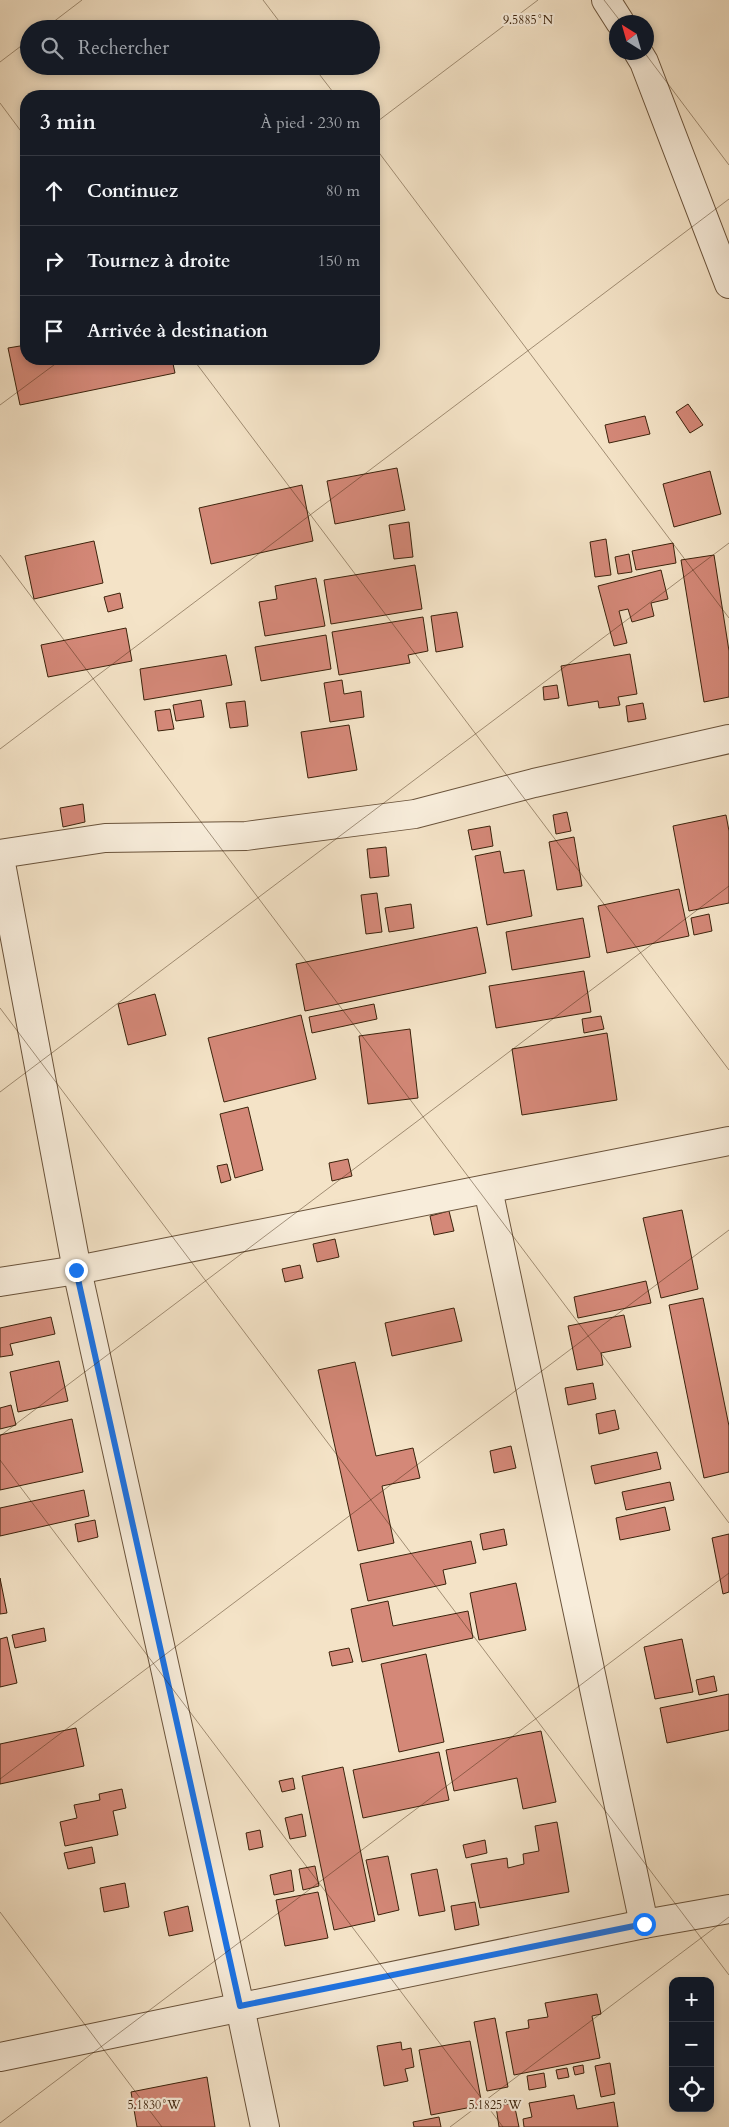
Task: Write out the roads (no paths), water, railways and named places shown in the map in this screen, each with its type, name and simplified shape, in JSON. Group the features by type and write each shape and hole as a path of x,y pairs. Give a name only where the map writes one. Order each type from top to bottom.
{"street":[{"path":"606,0 616,15"},
{"path":"643,60 729,284"},
{"path":"0,854 105,838 246,836 415,814 534,783 729,739"},
{"path":"0,858 76,1270 240,2006 265,2127"},
{"path":"0,1282 76,1270 729,1141"},
{"path":"488,1189 644,1924"},
{"path":"0,2057 240,2006 644,1924 729,1909"}]}
